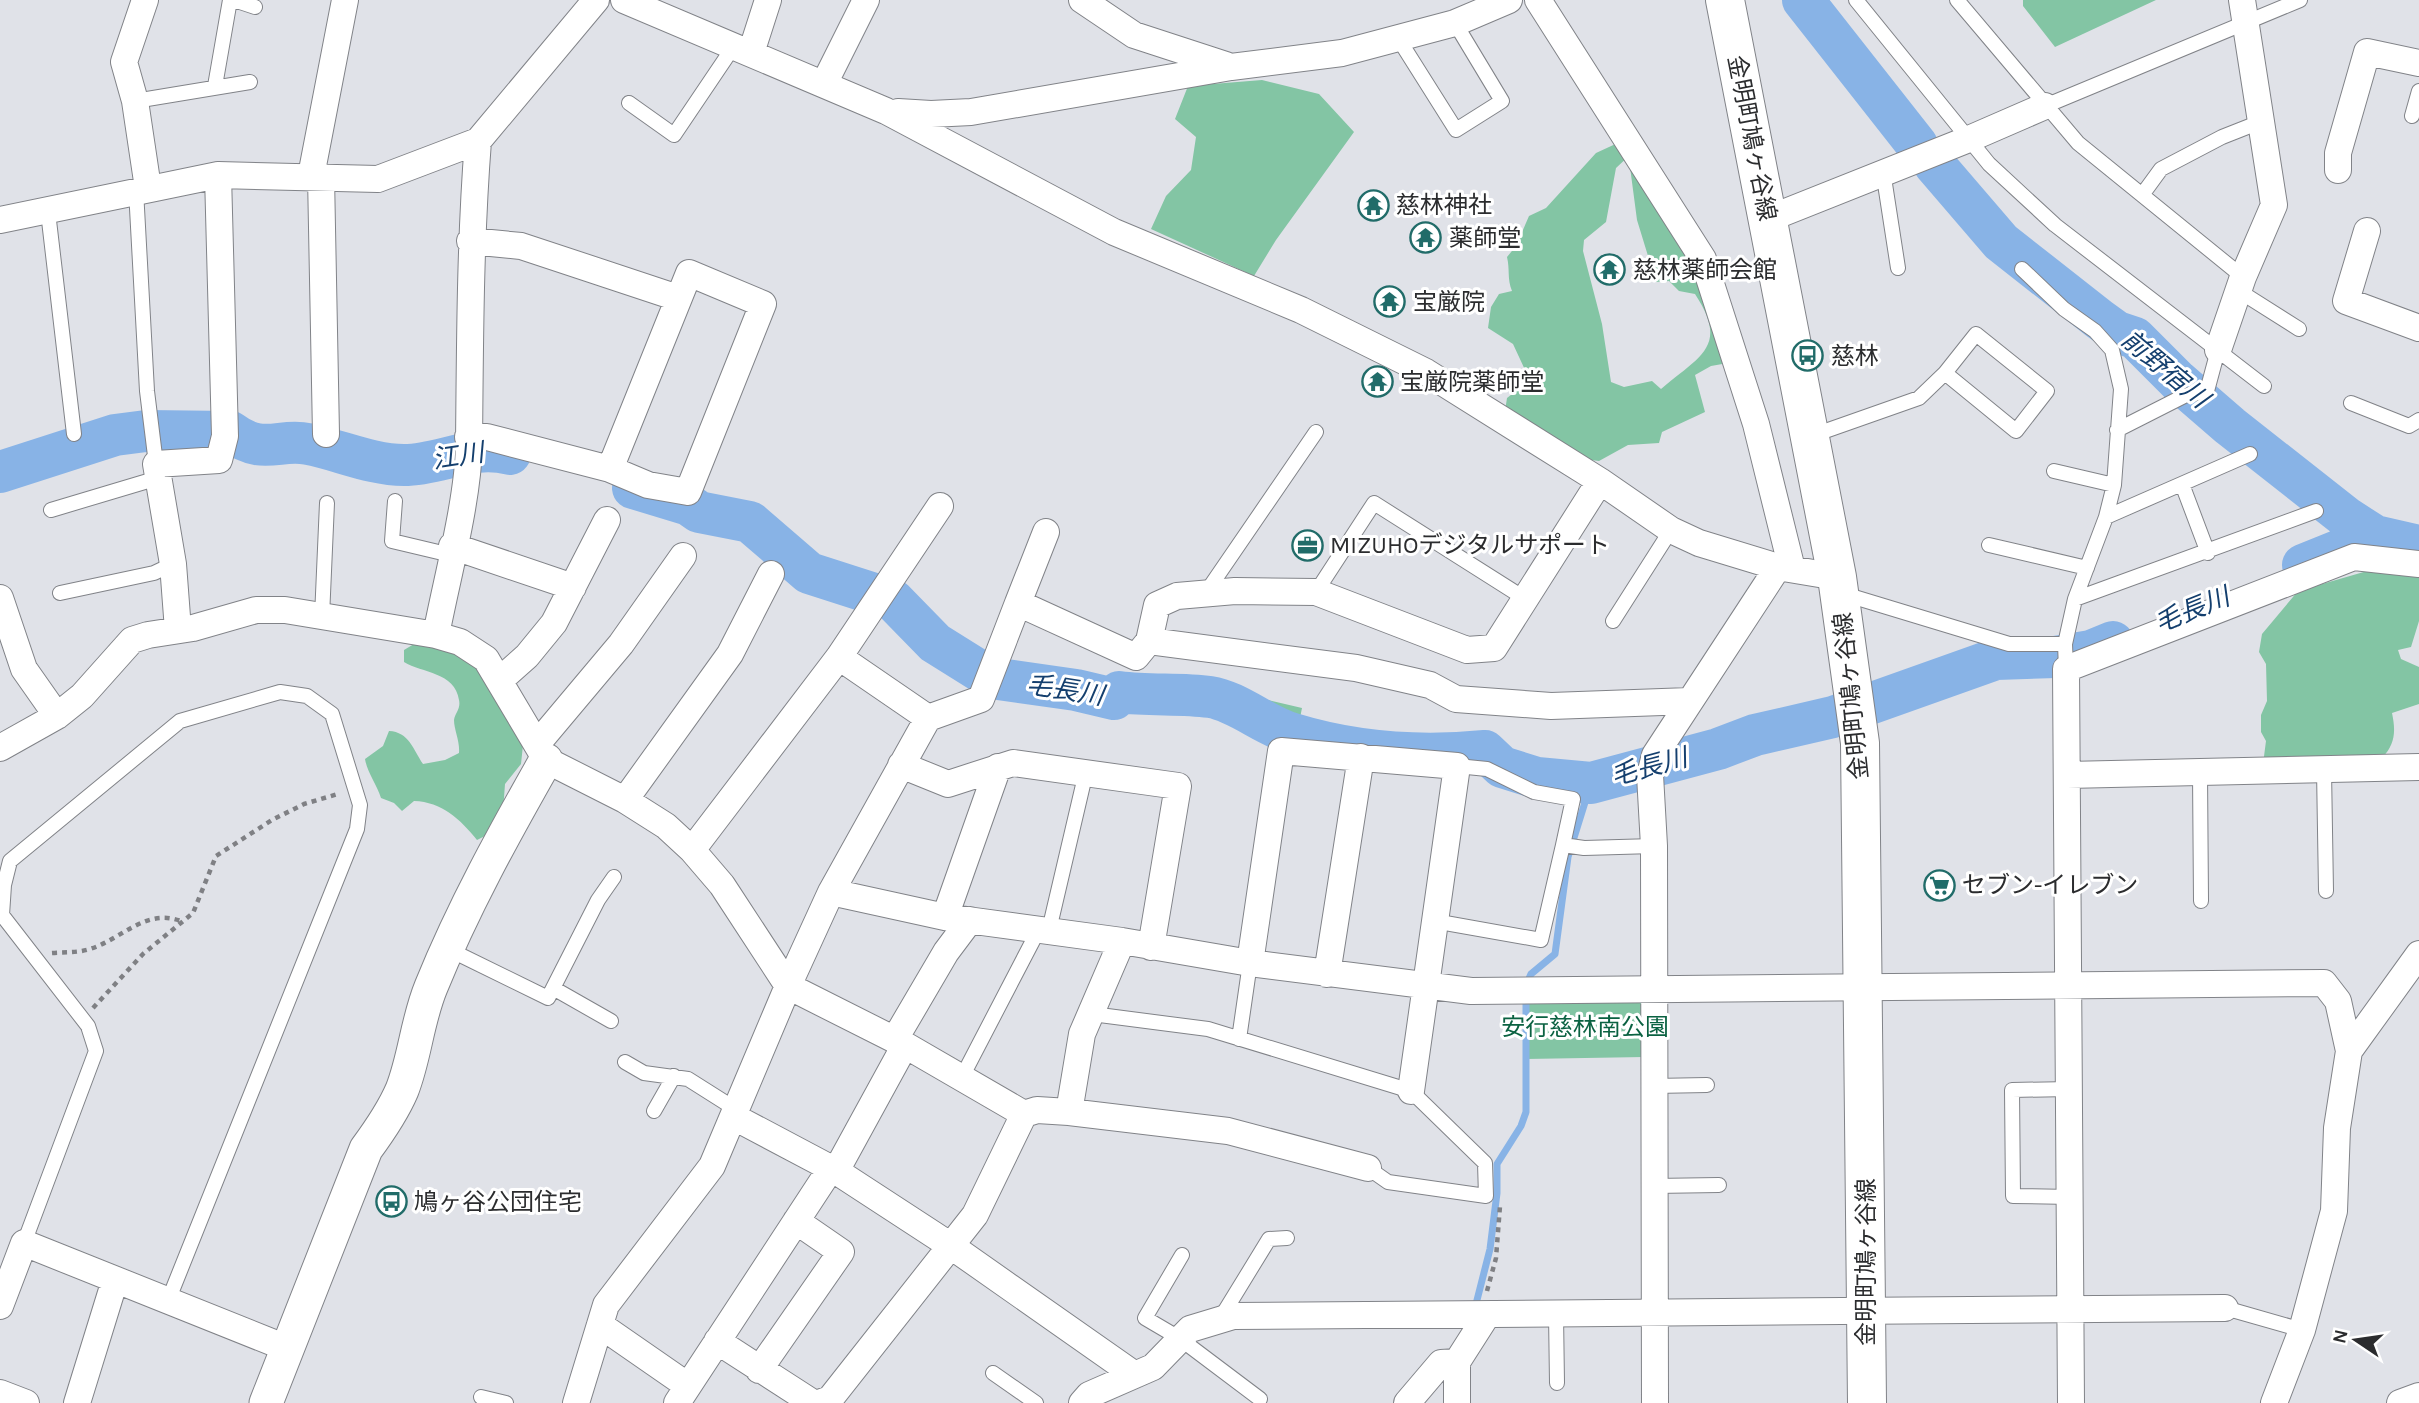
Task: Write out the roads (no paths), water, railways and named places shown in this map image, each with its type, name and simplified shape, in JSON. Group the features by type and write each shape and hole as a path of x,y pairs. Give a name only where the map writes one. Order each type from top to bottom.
{"main road":[{"name":"金明町鳩ヶ谷線","path":"1725,0 1838,585 1858,731 1862,791 1867,1403"}],"street":[{"path":"142,189 135,101 124,62 145,0"},
{"path":"326,433 316,176 345,0"},
{"path":"0,220 218,175 378,179 478,141 596,0"},
{"path":"624,0 685,12 742,49 886,111 1114,232 1301,310 1426,372 1600,481 1671,530 1699,543 1838,585"},
{"path":"742,49 768,0"},
{"path":"824,84 866,0"},
{"path":"1082,0 1134,35 1231,67"},
{"path":"886,111 932,114 971,112 1231,67 1342,53 1455,23 1509,0"},
{"path":"1538,0 1703,258 1756,424 1785,568 1690,701 1655,755 1650,775 1654,846 1655,1403"},
{"path":"2218,350 2241,284 2274,205 2243,12"},
{"path":"2338,170 2339,153 2367,52 2419,63"},
{"path":"1768,219 2045,106"},
{"path":"436,635 463,490 468,437 470,241 478,141"},
{"path":"178,630 173,564 157,471 219,460 225,436 218,175"},
{"path":"2367,231 2346,301 2419,328"},
{"path":"470,241 521,246 678,298"},
{"path":"468,437 487,437 610,470 648,485 688,492 763,304 689,273 610,470"},
{"path":"1018,603 1136,657 1149,641 1157,605 1177,596 1205,593 1316,592 1467,650 1493,648 1600,481"},
{"path":"692,850 839,657 940,506"},
{"path":"500,680 527,656 554,623 607,520"},
{"path":"576,1403 606,1305 712,1166 831,892 928,718 981,699 1046,532"},
{"path":"452,551 573,587"},
{"path":"266,1403 366,1149 383,1126 402,1088 417,1024 448,949 542,752 683,556"},
{"path":"2071,1403 2070,985 2065,657 2354,557 2419,564"},
{"path":"625,800 730,653 771,574"},
{"path":"0,598 24,670 57,716"},
{"path":"0,748 57,716 82,696 132,640 256,610 322,617 436,635 460,642 486,659 542,752 666,826 692,850 722,885 788,986 900,1042 1024,1114 1037,1111 1069,1112 1228,1131 1368,1168"},
{"path":"1149,641 1356,668 1430,685 1456,699 1551,706 1690,701"},
{"path":"839,657 928,718"},
{"path":"1250,963 1281,751 1457,766 1411,1091"},
{"path":"1327,974 1361,757"},
{"path":"901,765 948,784 1013,763 1178,786 1151,947"},
{"path":"600,1325 682,1394 796,1221 833,1170 946,952 998,767"},
{"path":"2067,775 2419,767"},
{"path":"831,892 957,918 1327,974 1471,991 2324,983 2338,1001 2349,1051 2337,1128 2333,1211 2302,1330 2274,1403"},
{"path":"1069,1112 1082,1034 1122,941"},
{"path":"2349,1051 2419,954"},
{"path":"736,1114 833,1170 951,1247 1132,1373"},
{"path":"717,1342 808,1402 830,1399 975,1215 1024,1114"},
{"path":"759,1370 841,1252 796,1221"},
{"path":"0,1306 24,1243 289,1349"},
{"path":"77,1403 115,1280"},
{"path":"1082,1403 1088,1395 1132,1373 1153,1367 1190,1329 1233,1315 2225,1308"},
{"path":"1457,1403 1457,1362 1483,1315"},
{"path":"1406,1403 1441,1363 1457,1362"},
{"path":"0,1393 26,1403"},
{"path":"2400,1403 2419,1396"}],"lane":[{"path":"215,86 232,0 255,8"},
{"path":"1856,0 1989,164 2055,225 2264,386"},
{"path":"1957,0 2078,143 2142,195 2241,284 2299,330"},
{"path":"2045,106 2243,12 2300,0"},
{"path":"1398,38 1456,130 1502,101 1455,23"},
{"path":"629,103 674,135 742,49"},
{"path":"135,101 250,82"},
{"path":"2412,116 2419,91"},
{"path":"2142,195 2161,169 2222,136 2260,121"},
{"path":"1883,171 1898,268"},
{"path":"51,510 157,471 147,391 142,189"},
{"path":"48,212 74,434"},
{"path":"1838,585 2009,644 2065,657 2075,599 2106,517 2114,485 2121,389 2112,350 2095,331 2064,309 2022,269"},
{"path":"1810,436 1919,398 1945,373 1976,334 2048,391 2016,432 1945,373"},
{"path":"2117,430 2184,396 2207,391 2218,350"},
{"path":"2351,403 2409,426 2419,420"},
{"path":"1205,593 1316,432"},
{"path":"2106,517 2250,454"},
{"path":"2054,471 2114,485"},
{"path":"2182,484 2208,553"},
{"path":"395,501 392,541 452,551"},
{"path":"322,617 327,503"},
{"path":"1316,592 1374,503 1524,598"},
{"path":"2075,599 2208,553 2316,511"},
{"path":"1613,621 1671,530"},
{"path":"1989,545 2087,568"},
{"path":"60,593 154,573 173,564"},
{"path":"24,1243 96,1051 88,1026 2,915 4,885 10,861 180,721 279,692 307,696 332,714 360,805 358,829 169,1301"},
{"path":"1434,921 1541,940 1573,799 1534,792 1488,769 1457,766"},
{"path":"2324,770 2326,891"},
{"path":"962,1077 1044,930 1086,772"},
{"path":"2200,773 2201,901"},
{"path":"1563,845 1584,848 1654,846"},
{"path":"448,949 548,998 598,900 614,877"},
{"path":"1239,1039 1250,963"},
{"path":"553,988 611,1021"},
{"path":"1092,1014 1208,1029 1411,1091 1485,1163 1486,1196 1388,1182 1368,1168"},
{"path":"625,1062 644,1073 688,1079 736,1114"},
{"path":"654,1111 674,1076"},
{"path":"1654,1086 1707,1085"},
{"path":"2070,1089 2012,1090 2013,1196 2071,1197"},
{"path":"1654,1186 1719,1185"},
{"path":"1219,1320 1269,1239 1287,1238"},
{"path":"1182,1255 1145,1318 1179,1338 1260,1399"},
{"path":"2225,1308 2302,1330"},
{"path":"1556,1314 1557,1383"},
{"path":"993,1373 1036,1403"},
{"path":"481,1397 506,1403"}],"waterway":[{"name":"前野宿川","path":"1803,0 1917,145"},
{"name":"前野宿川","path":"1934,164 2001,242 2117,332 2135,338 2178,381 2230,426 2347,518 2375,536"},
{"name":"江川","path":"0,472 115,435 146,431 231,432 242,439 262,445 308,444 368,460 404,465 469,453 510,454"},
{"name":"毛長川","path":"633,488 689,505 699,512 750,522 809,573 893,600 935,643 991,678 1076,690 1114,699 1119,692 1210,697 1230,703 1293,734 1340,746 1437,754 1485,751 1502,767 1537,778 1591,783 1718,749 1755,735 1833,717 1996,659 2055,657 2091,651 2113,642"},
{"name":"毛長川","path":"2303,565 2375,536 2419,546"},
{"path":"1527,983 1531,974 1555,954 1568,857 1591,783"},
{"path":"1475,1308 1490,1249 1497,1193 1497,1164 1521,1126 1526,1112 1526,995"}],"place":[{"name":"慈林神社","path":"1373,205"},
{"name":"薬師堂","path":"1426,238"},
{"name":"慈林薬師会館","path":"1610,270"},
{"name":"宝厳院","path":"1390,302"},
{"name":"慈林","path":"1808,356"},
{"name":"宝厳院薬師堂","path":"1377,382"},
{"name":"MIZUHOデジタルサポート","path":"1307,545"},
{"name":"セブン-イレブン","path":"1939,885"},
{"name":"鳩ヶ谷公団住宅","path":"391,1202"}],"park label":[{"name":"安行慈林南公園","path":"1585,1027"}]}
